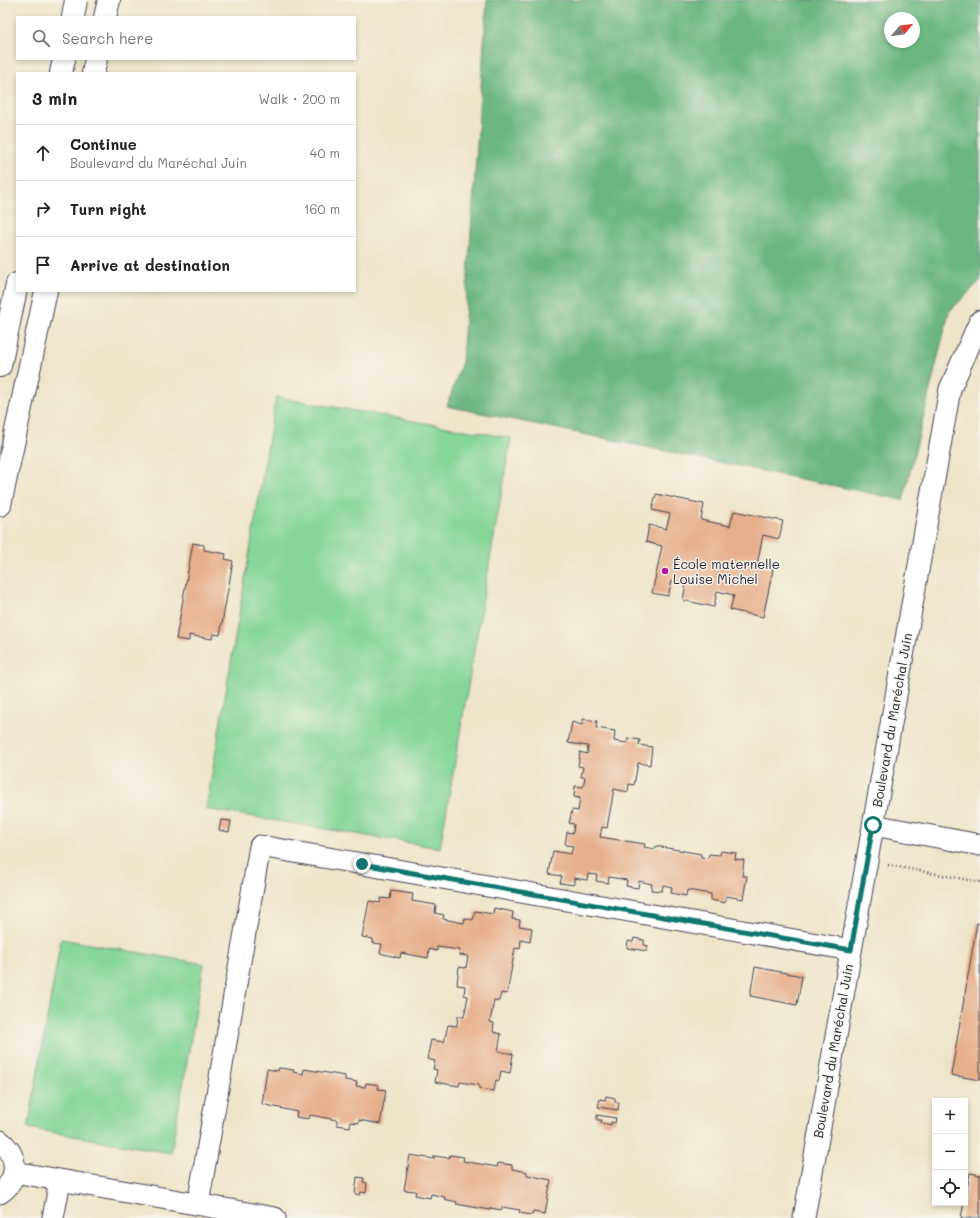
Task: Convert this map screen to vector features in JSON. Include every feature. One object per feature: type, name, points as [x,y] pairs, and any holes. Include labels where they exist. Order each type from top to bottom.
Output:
[{"type":"highway","points":[[73,16],[76,0]]},
{"type":"highway","points":[[105,16],[109,0]]},
{"type":"highway","points":[[61,72],[64,60]]},
{"type":"highway","points":[[93,72],[96,60]]},
{"type":"highway","points":[[0,366],[16,289]]},
{"type":"highway","points":[[0,505],[46,292]]},
{"type":"street","name":"Boulevard du Maréchal Juin","points":[[804,1218],[950,389],[980,321]]},
{"type":"street","points":[[873,825],[980,845]]},
{"type":"street","points":[[198,1204],[260,846],[851,950]]},
{"type":"street","points":[[0,1141],[7,1146],[12,1154],[14,1172],[11,1182],[0,1193]]},
{"type":"street","points":[[14,1172],[275,1218]]},
{"type":"street","points":[[53,1218],[60,1181]]},
{"type":"path","points":[[867,861],[980,882]]},
{"type":"green space","points":[[487,0],[980,0],[980,281],[949,312],[903,500],[447,406],[462,362]]},
{"type":"green space","points":[[276,397],[511,438],[440,848],[206,809]]},
{"type":"green space","points":[[61,939],[204,964],[171,1153],[28,1128]]},
{"type":"building","points":[[656,494],[704,504],[701,520],[730,526],[734,511],[783,521],[779,539],[763,535],[757,565],[773,569],[763,617],[730,610],[734,595],[717,591],[714,607],[683,600],[686,584],[672,581],[668,596],[652,593],[662,546],[646,542],[649,525],[666,529],[670,514],[652,510]]},
{"type":"building","points":[[193,543],[204,545],[204,550],[226,554],[225,559],[233,561],[220,635],[213,634],[212,639],[189,635],[189,641],[176,639]]},
{"type":"building","points":[[583,719],[597,721],[596,728],[615,731],[614,741],[627,743],[628,738],[640,740],[639,745],[652,747],[650,765],[638,763],[634,785],[629,784],[628,792],[614,789],[607,828],[602,827],[600,837],[645,844],[644,847],[655,849],[656,846],[701,854],[701,857],[708,858],[709,854],[720,855],[721,851],[736,853],[735,859],[744,860],[742,876],[747,876],[743,899],[726,896],[725,903],[711,900],[711,894],[687,890],[686,896],[671,893],[672,887],[663,885],[662,891],[651,890],[652,884],[639,881],[638,888],[626,886],[627,880],[609,877],[608,883],[596,881],[597,875],[588,874],[587,880],[574,878],[574,885],[560,883],[562,876],[549,874],[553,851],[571,854],[573,846],[565,845],[567,832],[573,833],[574,824],[569,823],[572,810],[578,811],[580,798],[574,797],[575,786],[583,787],[585,777],[581,777],[583,767],[578,766],[580,752],[587,754],[588,746],[568,743],[572,722],[582,725]]},
{"type":"building","points":[[221,820],[231,821],[229,832],[219,830]]},
{"type":"building","points":[[391,891],[413,894],[412,901],[436,905],[435,913],[444,915],[443,919],[464,923],[465,918],[473,920],[475,911],[493,914],[494,908],[513,912],[512,919],[520,920],[519,926],[532,928],[530,942],[521,940],[520,949],[515,948],[507,994],[501,993],[499,1001],[494,1000],[490,1022],[494,1023],[493,1032],[501,1034],[498,1051],[513,1054],[510,1073],[501,1071],[499,1081],[496,1080],[494,1091],[479,1089],[479,1085],[460,1082],[459,1086],[435,1082],[437,1070],[433,1069],[435,1061],[427,1059],[431,1040],[444,1042],[448,1025],[457,1026],[458,1016],[464,1017],[468,996],[464,995],[465,986],[457,985],[459,967],[466,968],[468,956],[459,955],[460,950],[437,947],[437,951],[429,949],[428,958],[401,953],[400,958],[380,953],[382,944],[372,943],[373,939],[362,937],[369,901],[380,903],[381,898],[390,899]]},
{"type":"building","points":[[977,923],[980,924],[980,1080],[951,1075]]},
{"type":"building","points":[[634,938],[644,940],[644,945],[648,946],[647,951],[627,948],[628,941],[633,942]]},
{"type":"building","points":[[755,967],[802,976],[797,1005],[750,996]]},
{"type":"building","points":[[279,1068],[294,1070],[293,1072],[303,1074],[304,1069],[345,1076],[345,1080],[357,1082],[356,1086],[365,1087],[366,1083],[379,1085],[378,1089],[386,1090],[380,1124],[359,1120],[359,1123],[351,1122],[350,1127],[337,1125],[337,1120],[310,1115],[309,1119],[296,1117],[297,1112],[262,1104],[267,1069],[278,1071]]},
{"type":"building","points":[[606,1096],[615,1098],[615,1102],[619,1102],[618,1110],[598,1107],[600,1099],[605,1100]]},
{"type":"building","points":[[597,1115],[616,1118],[615,1123],[611,1122],[611,1125],[601,1123],[602,1120],[597,1120]]},
{"type":"building","points":[[410,1155],[434,1159],[434,1156],[449,1158],[450,1155],[464,1157],[463,1161],[497,1167],[498,1163],[512,1165],[512,1169],[527,1172],[527,1175],[551,1180],[545,1214],[533,1212],[532,1215],[519,1213],[520,1210],[502,1207],[502,1210],[490,1208],[490,1210],[456,1204],[457,1202],[444,1199],[445,1197],[431,1194],[430,1198],[415,1195],[416,1191],[404,1190]]},
{"type":"building","points":[[970,1173],[980,1175],[980,1218],[961,1218],[963,1206],[968,1206],[968,1183]]},
{"type":"building","points":[[357,1177],[364,1178],[363,1182],[367,1183],[366,1193],[361,1192],[360,1195],[355,1194]]},
{"type":"place","name":"École maternelle Louise Michel","points":[[665,571]]},
{"type":"route","points":[[362,864],[851,950],[873,825]]}]
